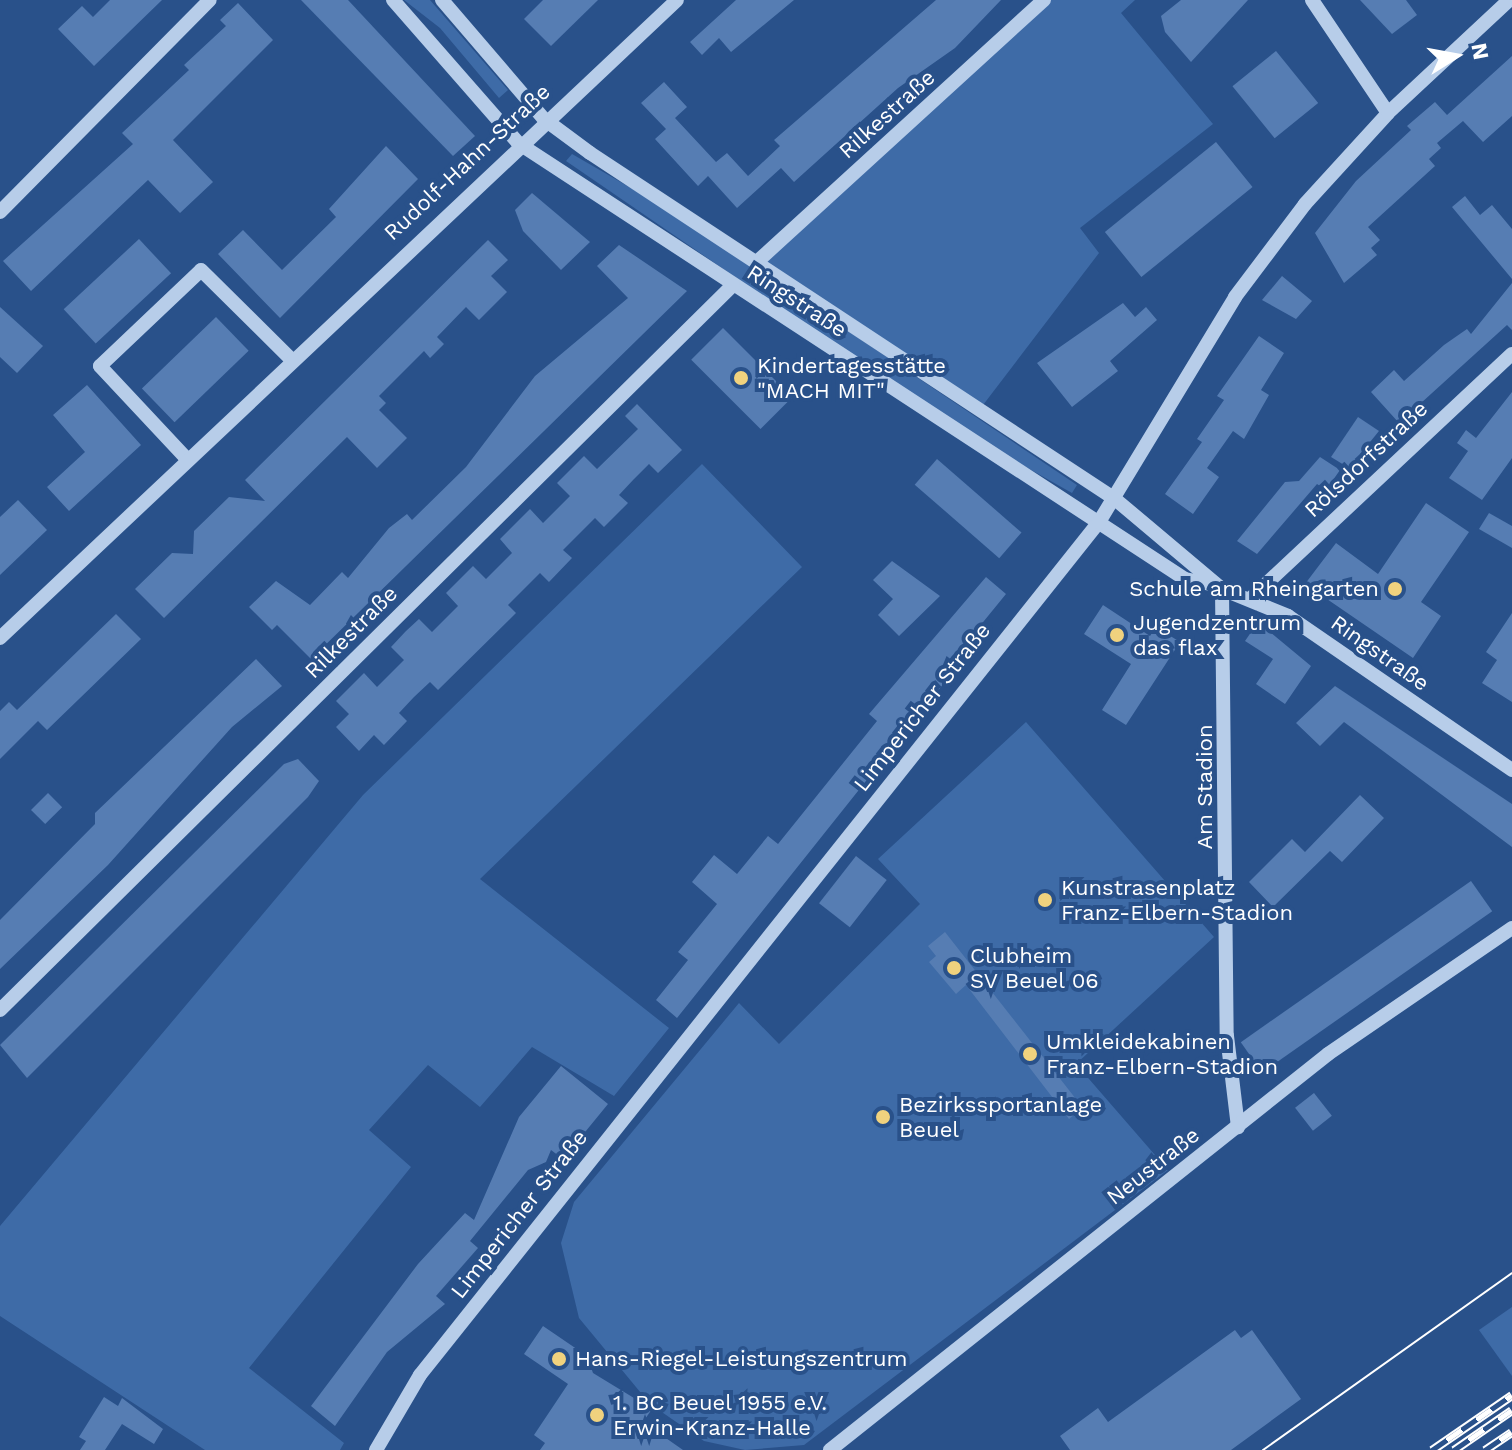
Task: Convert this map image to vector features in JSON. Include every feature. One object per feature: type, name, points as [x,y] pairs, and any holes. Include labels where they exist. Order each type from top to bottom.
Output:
[{"type":"street","points":[[0,212],[210,0]]},
{"type":"street","name":"Ringstraße","points":[[393,0],[518,143],[1185,579],[1251,598],[1512,770]]},
{"type":"street","name":"Ringstraße","points":[[442,0],[544,119],[1115,499],[1219,587]]},
{"type":"street","name":"Rudolf-Hahn-Straße","points":[[0,638],[518,143],[677,0]]},
{"type":"street","name":"Rilkestraße","points":[[759,260],[1044,0]]},
{"type":"street","points":[[1312,0],[1388,113]]},
{"type":"street","name":"Limpericher Straße","points":[[376,1450],[420,1375],[1099,522],[1235,297],[1305,204],[1388,113],[1509,0]]},
{"type":"street","points":[[186,458],[100,366],[201,270],[290,358]]},
{"type":"street","name":"Rilkestraße","points":[[0,1010],[733,285]]},
{"type":"street","name":"Rölsdorfstraße","points":[[1251,598],[1512,354]]},
{"type":"street","name":"Am Stadion","points":[[1219,587],[1227,1036],[1238,1127]]},
{"type":"street","name":"Neustraße","points":[[830,1450],[1328,1054],[1512,928]]},
{"type":"shaded area","points":[[404,0],[430,0],[508,90],[499,98],[440,28]]},
{"type":"shaded area","points":[[1044,0],[1135,0],[1121,13],[1213,124],[1080,228],[1099,253],[980,409],[759,260]]},
{"type":"shaded area","points":[[572,154],[664,207],[1077,485],[1072,493],[971,436],[754,290],[566,161]]},
{"type":"shaded area","points":[[702,464],[802,567],[480,879],[669,1028],[614,1096],[532,1047],[480,1107],[428,1065],[369,1130],[411,1167],[249,1368],[344,1443],[340,1450],[205,1450],[0,1316],[0,1226],[363,795]]},
{"type":"shaded area","name":"Bezirkssportanlage Beuel","points":[[1026,722],[1214,937],[1076,1064],[1168,1170],[804,1445],[745,1450],[704,1441],[650,1404],[579,1318],[561,1243],[574,1202],[739,1003],[779,1044],[920,904],[878,859]]},
{"type":"shaded area","points":[[1512,1307],[1512,1376],[1479,1330]]},
{"type":"building","points":[[110,0],[162,0],[94,66],[58,29],[82,6],[93,17]]},
{"type":"building","points":[[301,0],[348,0],[475,136],[453,156]]},
{"type":"building","points":[[543,0],[598,0],[551,46],[524,19]]},
{"type":"building","points":[[736,0],[794,0],[731,52],[719,38],[702,55],[690,42]]},
{"type":"building","points":[[936,0],[1001,0],[955,48],[898,88],[794,182],[781,168],[737,208],[708,176],[698,186],[655,139],[666,129],[641,103],[664,82],[687,107],[675,118],[716,162],[727,153],[748,176],[780,146],[774,140]]},
{"type":"building","points":[[1181,0],[1248,0],[1191,62],[1165,32],[1161,16]]},
{"type":"building","points":[[1360,0],[1406,0],[1417,15],[1392,34]]},
{"type":"building","points":[[238,3],[273,40],[173,140],[213,182],[180,213],[148,180],[31,291],[3,261],[133,144],[122,133],[189,70],[184,65],[226,26],[220,20]]},
{"type":"building","points":[[1276,51],[1318,103],[1275,138],[1232,86]]},
{"type":"building","points":[[1512,56],[1512,116],[1483,142],[1463,121],[1437,143],[1441,148],[1429,159],[1435,166],[1368,227],[1380,240],[1371,248],[1377,255],[1344,283],[1315,233],[1356,181],[1411,130],[1407,126],[1435,102],[1447,115]]},
{"type":"building","points":[[1216,142],[1253,187],[1141,277],[1105,232]]},
{"type":"building","points":[[386,146],[418,179],[280,318],[218,254],[243,230],[282,270],[336,217],[329,209]]},
{"type":"building","points":[[532,193],[590,242],[561,270],[523,231],[515,210]]},
{"type":"building","points":[[1465,196],[1480,215],[1492,205],[1512,229],[1512,279],[1452,207]]},
{"type":"building","points":[[139,239],[171,273],[96,344],[64,309]]},
{"type":"building","points":[[488,240],[508,260],[491,276],[507,292],[479,320],[466,307],[437,337],[444,344],[430,358],[424,351],[379,396],[386,403],[379,410],[407,438],[377,468],[347,437],[164,618],[135,589],[172,553],[193,554],[194,531],[229,497],[265,501],[245,480]]},
{"type":"building","points":[[619,245],[687,291],[311,659],[277,625],[272,630],[249,607],[276,581],[310,605],[342,572],[348,578],[389,528],[407,514],[412,520],[466,467],[535,376],[628,298],[597,266]]},
{"type":"building","points":[[1282,276],[1312,301],[1296,319],[1262,300]]},
{"type":"building","points":[[1512,283],[1512,330],[1507,325],[1399,423],[1371,392],[1394,370],[1404,381],[1444,345],[1467,329],[1471,334]]},
{"type":"building","points":[[1123,303],[1135,317],[1146,307],[1157,320],[1110,361],[1118,371],[1072,407],[1037,363]]},
{"type":"building","points":[[0,307],[43,346],[17,373],[0,357]]},
{"type":"building","points":[[216,317],[249,351],[175,422],[142,389]]},
{"type":"building","name":"Kindertagesstätte \"MACH MIT\"","points":[[723,328],[792,397],[760,429],[691,360]]},
{"type":"building","points":[[1259,336],[1284,353],[1261,390],[1269,395],[1244,439],[1233,431],[1207,468],[1219,477],[1193,514],[1165,494],[1202,442],[1197,439],[1224,400],[1217,396]]},
{"type":"building","points":[[87,385],[141,445],[69,511],[47,487],[85,452],[53,415]]},
{"type":"building","points":[[1512,392],[1512,458],[1482,500],[1449,478],[1468,451],[1457,443],[1466,430],[1476,438]]},
{"type":"building","points":[[637,404],[682,450],[658,473],[649,464],[619,495],[628,503],[604,527],[595,518],[563,550],[572,558],[549,582],[540,573],[508,605],[516,613],[438,690],[430,682],[414,697],[399,713],[407,721],[384,745],[374,735],[359,751],[336,727],[349,714],[336,701],[364,673],[377,687],[404,660],[391,647],[406,631],[419,619],[432,632],[458,606],[446,593],[473,566],[486,579],[512,553],[500,539],[530,509],[543,523],[570,496],[557,483],[584,456],[597,469],[638,429],[625,416]]},
{"type":"building","points":[[1358,417],[1379,431],[1349,468],[1331,457]]},
{"type":"building","points":[[1320,457],[1340,470],[1326,490],[1317,484],[1257,554],[1237,541],[1285,482],[1299,481]]},
{"type":"building","points":[[937,459],[1022,532],[999,558],[915,485]]},
{"type":"building","points":[[18,500],[47,530],[0,575],[0,517]]},
{"type":"building","points":[[1426,503],[1469,532],[1421,602],[1441,616],[1413,658],[1305,584],[1336,543],[1378,574]]},
{"type":"building","points":[[1489,513],[1512,526],[1512,548],[1479,529]]},
{"type":"building","points":[[892,561],[940,596],[899,636],[878,615],[893,599],[873,580]]},
{"type":"building","points":[[986,577],[1006,594],[966,643],[972,648],[677,1018],[656,1000],[688,960],[678,952],[717,904],[692,882],[714,855],[737,874],[768,836],[778,844],[877,721],[869,714]]},
{"type":"building","points":[[1103,605],[1150,636],[1156,627],[1180,642],[1126,725],[1102,710],[1131,664],[1084,634]]},
{"type":"building","points":[[1512,613],[1512,702],[1482,683],[1497,660],[1486,652]]},
{"type":"building","points":[[116,614],[141,639],[47,730],[38,721],[0,759],[0,711],[9,702],[17,710]]},
{"type":"building","points":[[1258,622],[1311,666],[1285,704],[1256,684],[1273,659],[1245,641]]},
{"type":"building","points":[[256,659],[282,686],[232,727],[108,865],[0,969],[0,920],[95,824],[95,813]]},
{"type":"building","points":[[1335,686],[1512,804],[1512,847],[1344,722],[1320,746],[1296,723]]},
{"type":"building","points":[[298,759],[319,781],[308,797],[27,1078],[0,1045],[284,764]]},
{"type":"building","points":[[48,793],[62,807],[45,824],[31,810]]},
{"type":"building","points":[[1360,795],[1384,818],[1342,862],[1330,851],[1273,907],[1249,882],[1292,839],[1305,852]]},
{"type":"building","points":[[856,856],[887,880],[850,927],[819,903]]},
{"type":"building","points":[[1471,881],[1492,911],[1262,1072],[1241,1042]]},
{"type":"building","points":[[945,932],[1083,1108],[1069,1119],[966,985],[956,994],[929,962],[936,956],[928,946]]},
{"type":"building","points":[[561,1066],[608,1104],[563,1159],[551,1150],[546,1162],[528,1170],[470,1241],[478,1248],[436,1296],[445,1304],[387,1352],[335,1426],[311,1406],[418,1264],[465,1213],[474,1220],[519,1117]]},
{"type":"building","points":[[1314,1093],[1332,1116],[1313,1131],[1295,1108]]},
{"type":"building","name":"1. BC Beuel 1955 e.V. Erwin-Kranz-Halle","points":[[543,1326],[587,1356],[593,1373],[652,1409],[643,1422],[683,1450],[540,1450],[545,1443],[534,1435],[568,1384],[524,1354]]},
{"type":"building","points":[[1235,1330],[1241,1338],[1252,1330],[1301,1399],[1231,1450],[1070,1450],[1060,1436],[1098,1408],[1108,1422]]},
{"type":"building","points":[[104,1397],[118,1406],[122,1398],[163,1429],[154,1444],[122,1424],[105,1450],[80,1450],[86,1441],[79,1437]]},
{"type":"tram line","points":[[1263,1450],[1512,1273]]},
{"type":"railway","points":[[1432,1450],[1512,1395]]},
{"type":"railway","points":[[1454,1450],[1512,1410]]},
{"type":"railway","points":[[1485,1450],[1512,1432]]},
{"type":"place","name":"Kindertagesstätte \"MACH MIT\"","points":[[741,378]]},
{"type":"place","name":"Schule am Rheingarten","points":[[1395,589]]},
{"type":"place","name":"Jugendzentrum das flax","points":[[1117,635]]},
{"type":"place","name":"Kunstrasenplatz Franz-Elbern-Stadion","points":[[1045,900]]},
{"type":"place","name":"Clubheim SV Beuel 06","points":[[954,968]]},
{"type":"place","name":"Umkleidekabinen Franz-Elbern-Stadion","points":[[1030,1054]]},
{"type":"place","name":"Bezirkssportanlage Beuel","points":[[883,1117]]},
{"type":"place","name":"Hans-Riegel-Leistungszentrum","points":[[559,1359]]},
{"type":"place","name":"1. BC Beuel 1955 e.V. Erwin-Kranz-Halle","points":[[597,1415]]}]
